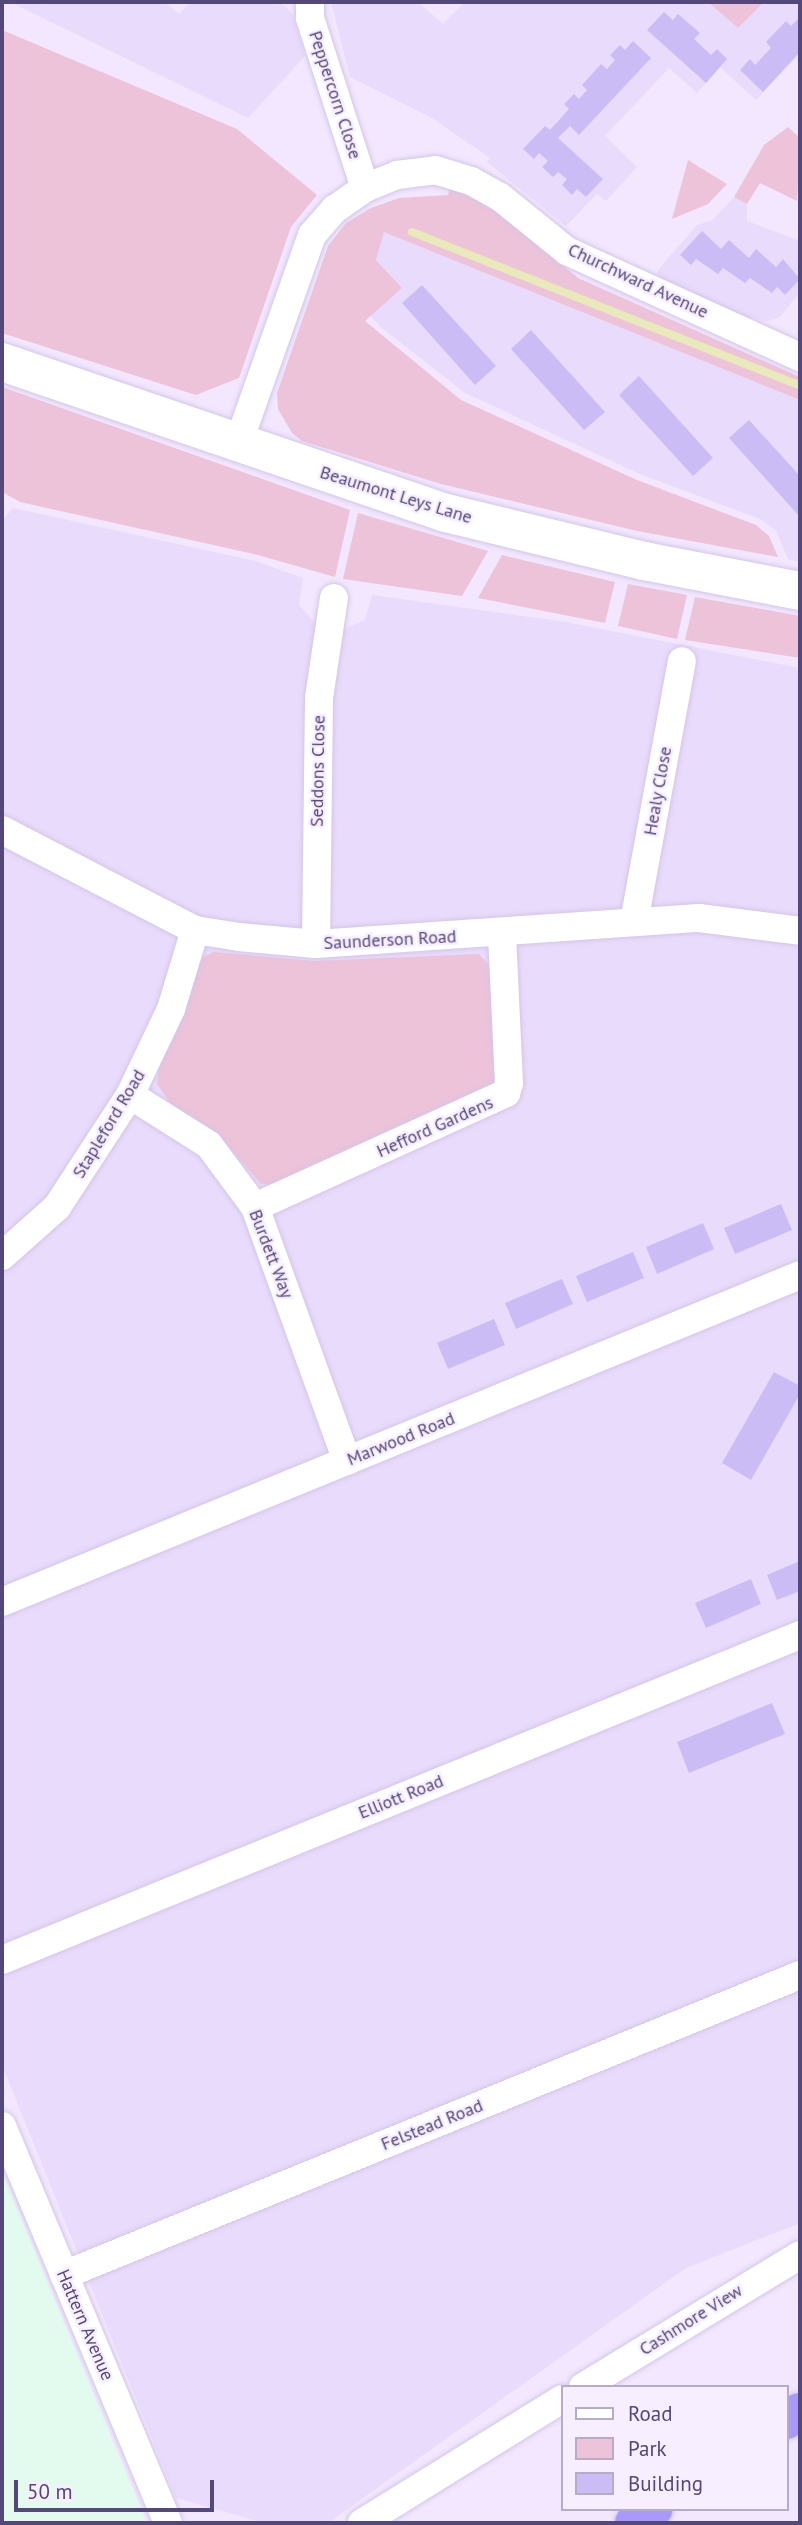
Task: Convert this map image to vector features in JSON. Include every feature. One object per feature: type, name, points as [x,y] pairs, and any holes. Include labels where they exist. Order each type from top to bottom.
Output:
[{"type":"highway","points":[[634,2523],[650,2511]]},
{"type":"street","name":"Peppercorn Close","points":[[310,2],[310,18],[365,188]]},
{"type":"street","name":"Churchward Avenue","points":[[237,444],[312,236],[335,209],[365,188],[397,175],[435,170],[471,181],[499,197],[567,251],[799,352]]},
{"type":"street","name":"Beaumont Leys Lane","points":[[2,362],[446,513],[645,561],[800,591]]},
{"type":"street","name":"Seddons Close","points":[[316,944],[319,698],[334,598]]},
{"type":"street","name":"Healy Close","points":[[634,922],[682,661]]},
{"type":"street","name":"Saunderson Road","points":[[2,830],[195,930],[316,944],[699,918],[800,932]]},
{"type":"street","name":"Stapleford Road","points":[[6,1247],[57,1207],[130,1095],[171,1009],[195,930]]},
{"type":"street","name":"Hefford Gardens","points":[[255,1207],[506,1093],[509,1083],[502,933]]},
{"type":"street","name":"Burdett Way","points":[[130,1095],[209,1145],[255,1207],[347,1461]]},
{"type":"street","name":"Marwood Road","points":[[2,1602],[800,1275]]},
{"type":"street","name":"Elliott Road","points":[[2,1960],[800,1635]]},
{"type":"street","name":"Felstead Road","points":[[64,2275],[800,1975]]},
{"type":"street","name":"Hattern Avenue","points":[[2,2126],[168,2523]]},
{"type":"street","name":"Cashmore View","points":[[586,2385],[800,2255]]},
{"type":"street","points":[[362,2523],[560,2400]]},
{"type":"shaded area","points":[[10,2],[165,2],[179,14],[190,2],[280,2],[292,13],[305,56],[248,118]]},
{"type":"shaded area","points":[[331,2],[418,2],[443,24],[465,2],[708,2],[738,28],[764,2],[800,2],[800,53],[756,100],[720,67],[697,93],[669,68],[605,136],[637,167],[606,201],[597,194],[566,226],[487,162],[490,158],[432,118],[350,77]]},
{"type":"shaded area","points":[[734,197],[747,204],[747,221],[800,241],[800,292],[780,317],[767,321],[748,317],[655,280],[658,270],[697,225],[713,220]]},
{"type":"shaded area","points":[[384,231],[800,400],[800,562],[788,559],[776,530],[760,519],[640,474],[465,393],[382,328],[370,316],[401,288],[376,260]]},
{"type":"shaded area","points":[[13,508],[255,561],[303,578],[299,605],[317,625],[345,629],[365,620],[372,595],[566,622],[800,668],[800,2223],[686,2268],[328,2523],[265,2523],[176,2498],[2,2065],[2,521]]},
{"type":"shaded area","points":[[2,2171],[147,2523],[2,2523]]},
{"type":"green space","points":[[708,2],[764,2],[738,28]]},
{"type":"green space","points":[[2,30],[237,129],[317,195],[291,227],[239,378],[196,395],[2,333]]},
{"type":"green space","points":[[788,127],[800,138],[797,201],[760,183],[747,204],[734,197],[764,145]]},
{"type":"green space","points":[[688,160],[727,184],[708,204],[672,219]]},
{"type":"green space","points":[[450,186],[494,208],[578,278],[800,377],[800,400],[384,232],[376,260],[402,288],[365,321],[461,400],[637,480],[756,525],[769,536],[778,557],[637,531],[441,484],[302,441],[292,433],[278,409],[277,393],[328,246],[346,223],[371,208],[399,198],[448,195]]},
{"type":"green space","points":[[2,387],[350,510],[335,577],[258,555],[20,502],[2,492]]},
{"type":"green space","points":[[358,513],[488,551],[462,596],[343,579]]},
{"type":"green space","points":[[502,555],[615,582],[605,623],[478,598]]},
{"type":"green space","points":[[628,584],[687,595],[677,639],[618,626]]},
{"type":"green space","points":[[695,597],[800,616],[800,658],[685,640]]},
{"type":"green space","points":[[213,952],[314,961],[479,954],[490,967],[498,1094],[281,1185],[261,1184],[223,1141],[171,1104],[157,1084],[159,1067],[200,959]]},
{"type":"building","points":[[664,12],[673,20],[678,14],[700,33],[694,39],[711,55],[717,49],[727,59],[706,83],[647,30]]},
{"type":"building","points":[[800,17],[800,52],[763,92],[740,70],[750,59],[755,65],[771,48],[766,42],[786,21],[791,26]]},
{"type":"building","points":[[633,41],[651,58],[579,135],[570,126],[558,138],[603,179],[586,197],[577,189],[572,195],[562,185],[567,179],[558,172],[553,177],[542,167],[548,161],[539,153],[534,159],[523,149],[545,126],[550,130],[569,109],[564,104],[574,94],[579,99],[587,90],[582,85],[601,64],[607,69],[615,60],[610,55],[620,45],[625,50]]},
{"type":"building","points":[[702,231],[721,249],[729,240],[749,258],[756,249],[776,267],[783,259],[800,279],[785,295],[777,287],[772,293],[750,278],[745,283],[723,268],[718,274],[696,259],[691,265],[680,255]]},
{"type":"building","points":[[422,285],[496,366],[475,385],[402,303]]},
{"type":"building","points":[[531,330],[605,412],[584,430],[511,349]]},
{"type":"building","points":[[639,376],[713,458],[693,476],[619,395]]},
{"type":"building","points":[[749,420],[800,476],[800,517],[729,438]]},
{"type":"building","points":[[781,1204],[792,1230],[735,1254],[724,1228]]},
{"type":"building","points":[[703,1223],[714,1249],[657,1274],[646,1247]]},
{"type":"building","points":[[633,1252],[644,1278],[587,1302],[576,1276]]},
{"type":"building","points":[[562,1279],[573,1304],[516,1329],[505,1303]]},
{"type":"building","points":[[494,1319],[505,1345],[448,1369],[437,1343]]},
{"type":"building","points":[[774,1372],[800,1386],[800,1394],[751,1480],[722,1463]]},
{"type":"building","points":[[800,1561],[800,1591],[777,1600],[767,1575]]},
{"type":"building","points":[[751,1579],[761,1604],[706,1628],[695,1603]]},
{"type":"building","points":[[772,1703],[785,1734],[689,1773],[677,1742]]},
{"type":"waterway","points":[[412,232],[800,386]]}]
